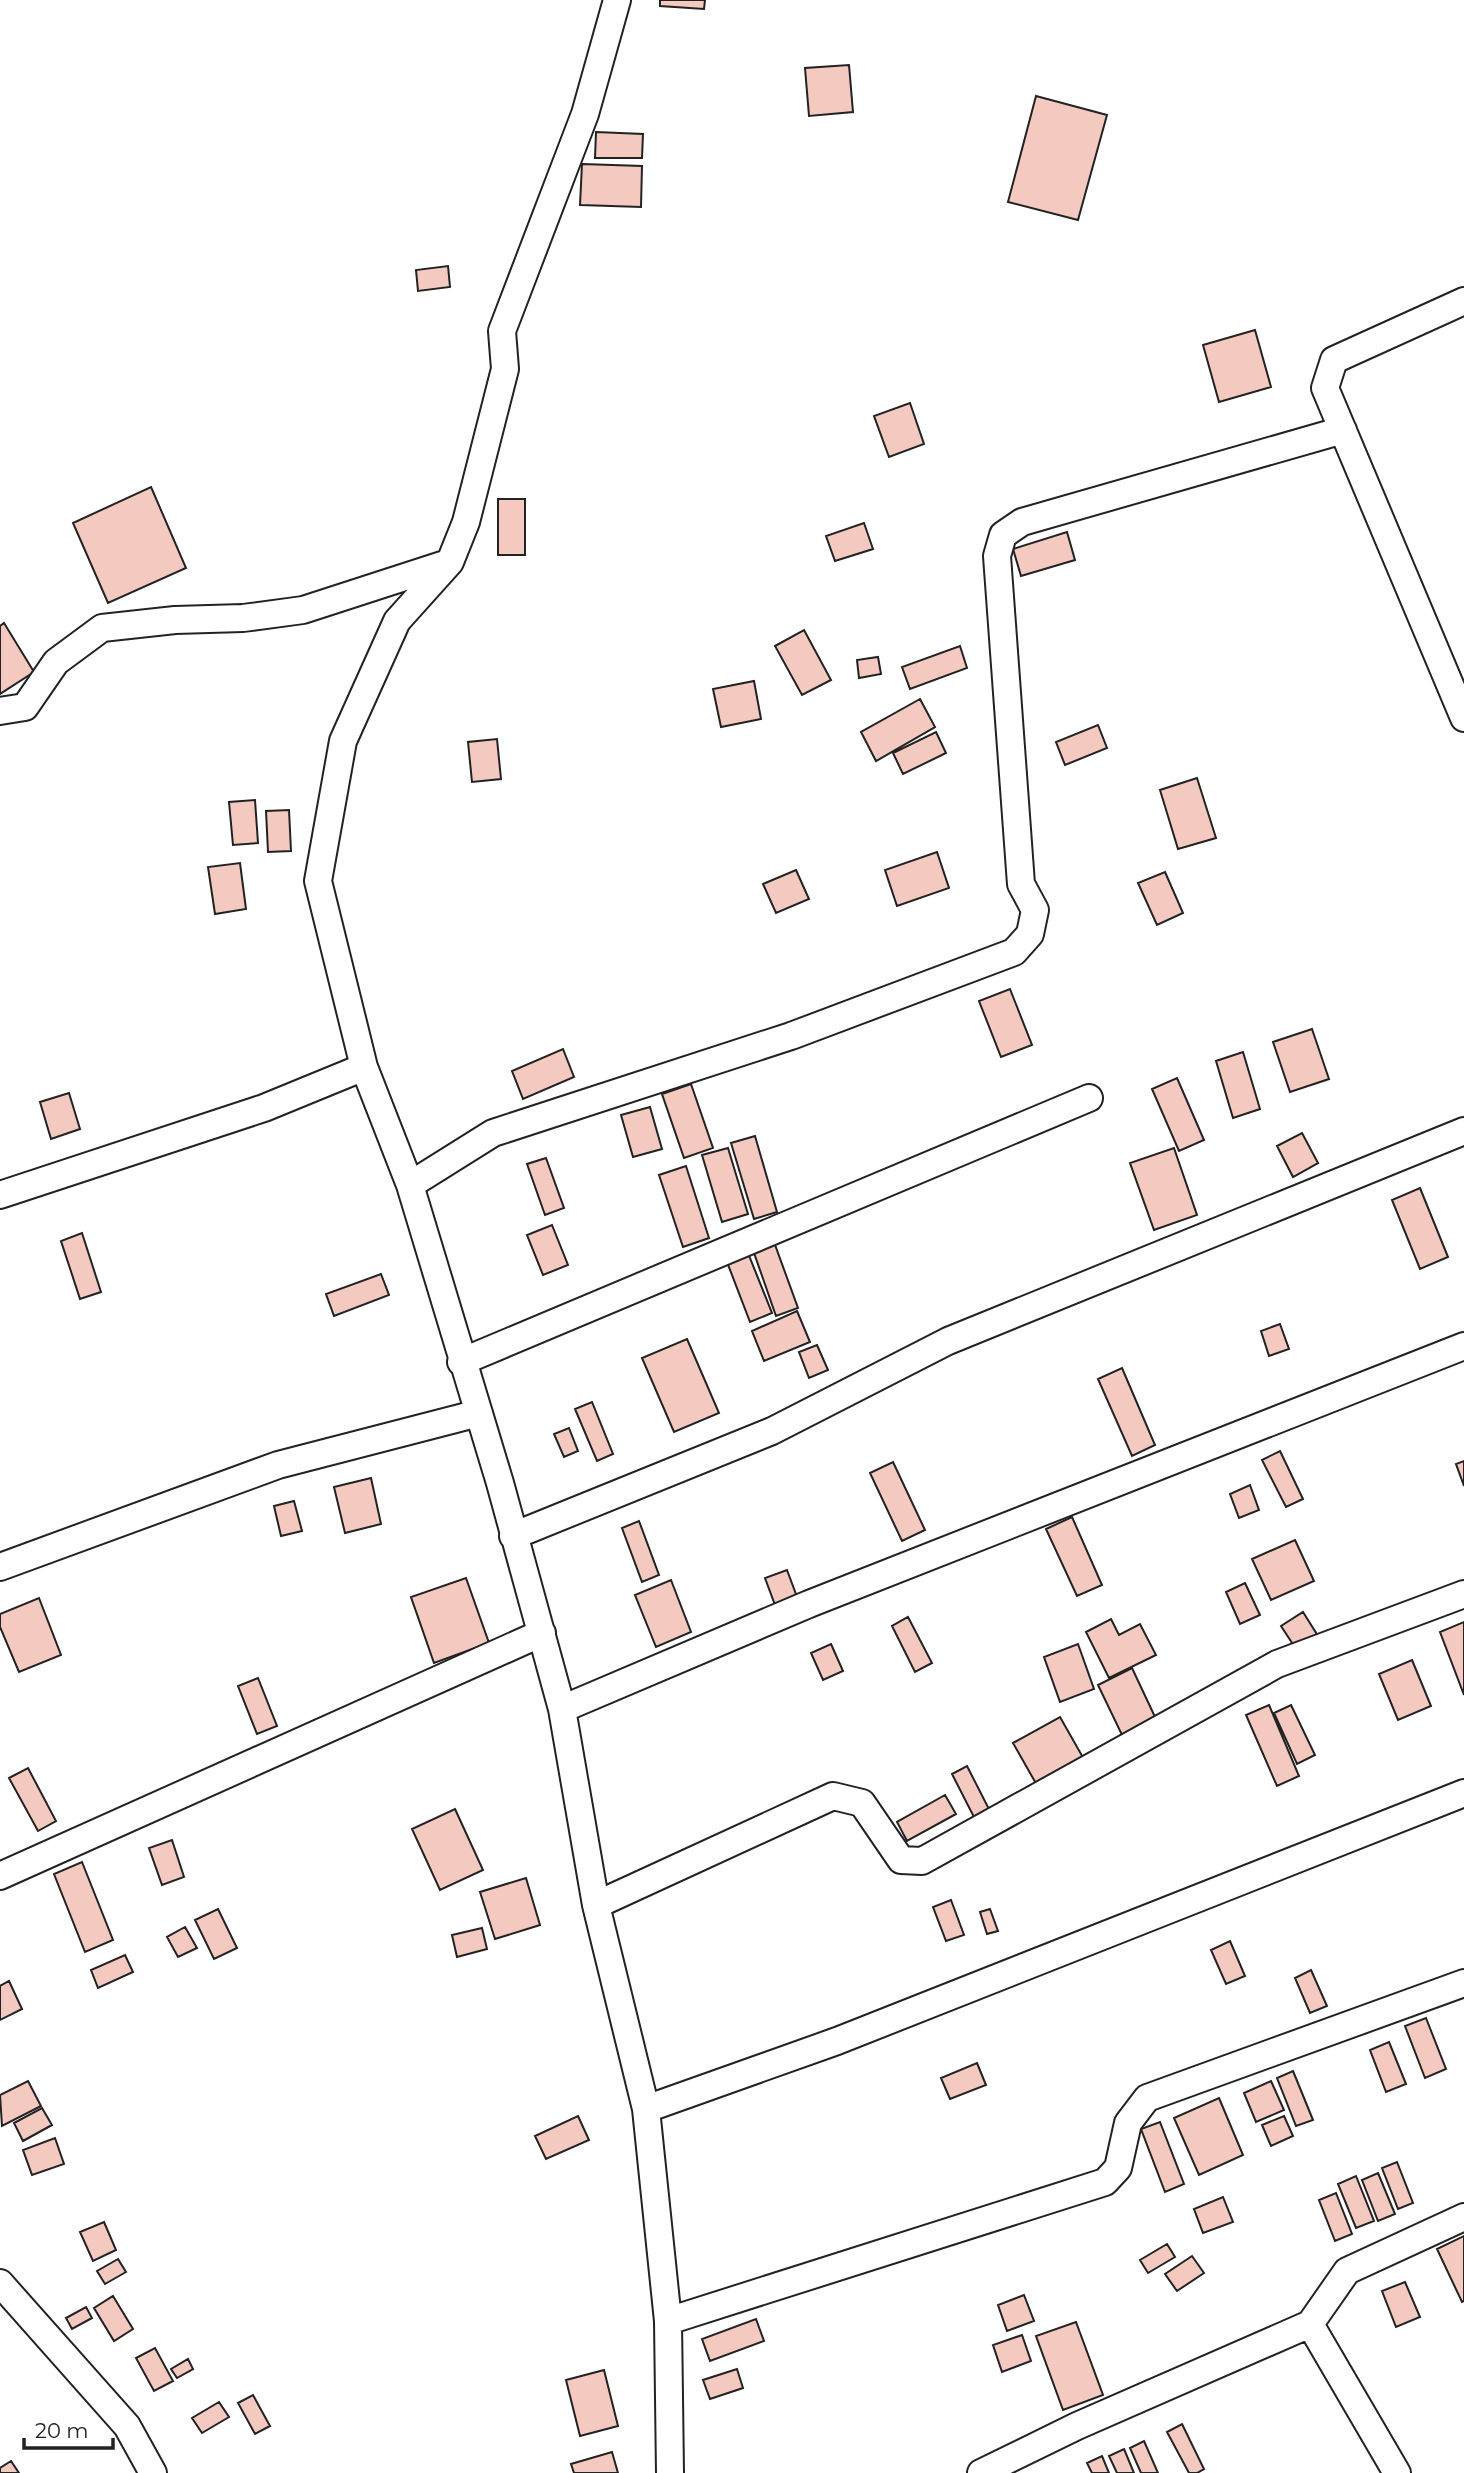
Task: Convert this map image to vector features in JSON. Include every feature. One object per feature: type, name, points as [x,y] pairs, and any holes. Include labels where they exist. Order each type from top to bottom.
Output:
[{"type":"street","points":[[617,0],[585,114],[502,331],[505,369],[487,450],[466,522],[450,562],[397,621],[344,741],[318,881],[364,1067],[410,1185],[461,1362],[479,1413],[562,1709],[596,1905],[646,2109],[668,2321],[670,2473]]},
{"type":"street","points":[[1464,301],[1334,360],[1325,388],[1464,718]]},
{"type":"street","points":[[410,1185],[494,1133],[791,1036],[1014,952],[1030,934],[1035,910],[1021,884],[997,556],[1003,535],[1022,522],[1343,430]]},
{"type":"street","points":[[0,711],[25,707],[56,662],[102,628],[176,620],[243,618],[303,610],[450,562]]},
{"type":"street","points":[[0,1195],[264,1108],[364,1067]]},
{"type":"street","points":[[461,1362],[1089,1098]]},
{"type":"street","points":[[513,1536],[772,1431],[948,1341],[1464,1131]]},
{"type":"street","points":[[562,1709],[808,1604],[1464,1346]]},
{"type":"street","points":[[0,1567],[278,1465],[479,1413]]},
{"type":"street","points":[[596,1905],[833,1796],[862,1803],[901,1860],[922,1861],[1277,1664],[1464,1594]]},
{"type":"street","points":[[0,1876],[542,1633]]},
{"type":"street","points":[[646,2109],[836,2041],[1464,1793]]},
{"type":"street","points":[[668,2321],[1105,2182],[1118,2168],[1128,2123],[1147,2098],[1464,1983]]},
{"type":"street","points":[[981,2473],[1077,2426],[1310,2324],[1347,2271],[1464,2217]]},
{"type":"street","points":[[0,2283],[127,2426],[153,2473]]},
{"type":"street","points":[[1310,2324],[1397,2473]]},
{"type":"building","points":[[660,0],[705,0],[704,9],[660,6]]},
{"type":"building","points":[[849,65],[853,112],[809,116],[805,68]]},
{"type":"building","points":[[1036,96],[1107,115],[1078,220],[1008,202]]},
{"type":"building","points":[[596,132],[643,134],[642,158],[595,158]]},
{"type":"building","points":[[582,164],[642,166],[641,207],[580,205]]},
{"type":"building","points":[[448,266],[450,287],[418,291],[416,270]]},
{"type":"building","points":[[1255,330],[1271,387],[1219,402],[1203,345]]},
{"type":"building","points":[[910,403],[924,444],[889,457],[874,416]]},
{"type":"building","points":[[151,487],[186,568],[108,603],[73,523]]},
{"type":"building","points":[[498,499],[525,499],[525,555],[498,555]]},
{"type":"building","points":[[864,523],[873,549],[835,561],[826,536]]},
{"type":"building","points":[[1067,532],[1075,560],[1021,576],[1013,549]]},
{"type":"building","points":[[4,623],[34,672],[0,694],[0,626]]},
{"type":"building","points":[[804,630],[831,680],[802,695],[775,646]]},
{"type":"building","points":[[960,646],[967,668],[910,689],[902,667]]},
{"type":"building","points":[[878,657],[881,674],[859,678],[857,660]]},
{"type":"building","points":[[754,681],[761,719],[721,727],[713,689]]},
{"type":"building","points":[[920,699],[935,727],[876,761],[861,732]]},
{"type":"building","points":[[1098,725],[1107,748],[1065,765],[1056,742]]},
{"type":"building","points":[[936,732],[946,753],[903,774],[893,753]]},
{"type":"building","points":[[497,739],[501,779],[472,782],[468,742]]},
{"type":"building","points":[[1197,778],[1216,838],[1178,849],[1160,790]]},
{"type":"building","points":[[255,800],[258,843],[233,845],[229,802]]},
{"type":"building","points":[[289,810],[291,851],[268,852],[266,811]]},
{"type":"building","points":[[937,852],[949,888],[897,906],[885,870]]},
{"type":"building","points":[[240,863],[246,909],[215,914],[208,867]]},
{"type":"building","points":[[796,870],[809,899],[776,913],[763,884]]},
{"type":"building","points":[[1165,872],[1183,913],[1157,925],[1138,883]]},
{"type":"building","points":[[1010,989],[1032,1045],[1001,1057],[979,1001]]},
{"type":"building","points":[[1312,1029],[1329,1079],[1290,1092],[1273,1042]]},
{"type":"building","points":[[563,1049],[574,1077],[523,1099],[512,1071]]},
{"type":"building","points":[[1243,1052],[1260,1109],[1233,1118],[1216,1061]]},
{"type":"building","points":[[1177,1078],[1204,1140],[1179,1151],[1152,1089]]},
{"type":"building","points":[[691,1084],[713,1148],[684,1158],[662,1094]]},
{"type":"building","points":[[69,1093],[80,1129],[51,1139],[40,1102]]},
{"type":"building","points":[[650,1107],[662,1149],[633,1157],[621,1115]]},
{"type":"building","points":[[1302,1133],[1318,1163],[1293,1177],[1277,1146]]},
{"type":"building","points":[[755,1136],[777,1212],[754,1219],[731,1143]]},
{"type":"building","points":[[728,1148],[748,1214],[722,1222],[702,1155]]},
{"type":"building","points":[[1174,1148],[1197,1215],[1154,1230],[1130,1163]]},
{"type":"building","points":[[546,1158],[564,1208],[545,1215],[527,1164]]},
{"type":"building","points":[[686,1166],[709,1238],[683,1247],[659,1175]]},
{"type":"building","points":[[1420,1188],[1448,1257],[1420,1269],[1392,1200]]},
{"type":"building","points":[[552,1225],[568,1265],[543,1275],[527,1235]]},
{"type":"building","points":[[82,1233],[101,1292],[80,1299],[61,1241]]},
{"type":"building","points":[[774,1242],[798,1308],[776,1316],[753,1250]]},
{"type":"building","points":[[748,1253],[772,1313],[750,1322],[727,1262]]},
{"type":"building","points":[[381,1274],[389,1295],[334,1316],[326,1294]]},
{"type":"building","points":[[797,1311],[810,1342],[764,1361],[752,1331]]},
{"type":"building","points":[[1280,1324],[1289,1349],[1269,1356],[1261,1331]]},
{"type":"building","points":[[687,1339],[719,1413],[674,1432],[642,1358]]},
{"type":"building","points":[[817,1345],[828,1370],[809,1378],[799,1352]]},
{"type":"building","points":[[1122,1368],[1155,1445],[1132,1456],[1098,1379]]},
{"type":"building","points":[[592,1402],[613,1454],[597,1461],[575,1409]]},
{"type":"building","points":[[569,1428],[578,1451],[564,1457],[554,1434]]},
{"type":"building","points":[[1280,1451],[1303,1499],[1286,1507],[1262,1460]]},
{"type":"building","points":[[1464,1461],[1464,1486],[1456,1464]]},
{"type":"building","points":[[893,1462],[925,1530],[902,1541],[870,1473]]},
{"type":"building","points":[[371,1478],[381,1524],[345,1533],[334,1487]]},
{"type":"building","points":[[1250,1485],[1259,1510],[1239,1518],[1230,1494]]},
{"type":"building","points":[[294,1501],[302,1531],[281,1536],[274,1506]]},
{"type":"building","points":[[1072,1517],[1102,1585],[1077,1596],[1046,1529]]},
{"type":"building","points":[[639,1521],[659,1575],[642,1582],[622,1528]]},
{"type":"building","points":[[1295,1540],[1314,1581],[1271,1600],[1252,1559]]},
{"type":"building","points":[[787,1570],[800,1605],[778,1613],[765,1578]]},
{"type":"building","points":[[466,1578],[489,1643],[434,1663],[411,1597]]},
{"type":"building","points":[[671,1580],[691,1632],[656,1647],[635,1595]]},
{"type":"building","points":[[1245,1583],[1260,1615],[1240,1624],[1226,1592]]},
{"type":"building","points":[[39,1598],[61,1655],[19,1672],[0,1627],[0,1614]]},
{"type":"building","points":[[1303,1612],[1318,1636],[1296,1649],[1281,1626]]},
{"type":"building","points":[[908,1617],[932,1663],[915,1672],[892,1626]]},
{"type":"building","points":[[1111,1619],[1119,1635],[1140,1624],[1156,1655],[1109,1678],[1086,1632]]},
{"type":"building","points":[[1464,1622],[1464,1695],[1440,1632]]},
{"type":"building","points":[[831,1644],[843,1671],[823,1680],[811,1653]]},
{"type":"building","points":[[1078,1644],[1094,1689],[1060,1702],[1044,1657]]},
{"type":"building","points":[[1412,1660],[1431,1706],[1398,1720],[1379,1674]]},
{"type":"building","points":[[1132,1668],[1156,1719],[1122,1735],[1098,1685]]},
{"type":"building","points":[[258,1678],[277,1726],[257,1734],[238,1686]]},
{"type":"building","points":[[1269,1705],[1299,1776],[1277,1786],[1246,1715]]},
{"type":"building","points":[[1291,1705],[1315,1755],[1297,1764],[1274,1713]]},
{"type":"building","points":[[1060,1717],[1085,1761],[1038,1787],[1013,1743]]},
{"type":"building","points":[[967,1766],[992,1815],[977,1823],[952,1774]]},
{"type":"building","points":[[28,1768],[56,1821],[38,1831],[9,1778]]},
{"type":"building","points":[[945,1795],[956,1814],[907,1841],[897,1822]]},
{"type":"building","points":[[455,1809],[483,1870],[440,1890],[412,1829]]},
{"type":"building","points":[[172,1840],[184,1877],[162,1885],[149,1848]]},
{"type":"building","points":[[82,1862],[113,1940],[85,1952],[54,1874]]},
{"type":"building","points":[[526,1878],[540,1925],[495,1939],[480,1892]]},
{"type":"building","points":[[951,1900],[964,1935],[946,1941],[933,1907]]},
{"type":"building","points":[[218,1909],[237,1948],[214,1959],[195,1920]]},
{"type":"building","points":[[990,1909],[998,1931],[987,1934],[980,1912]]},
{"type":"building","points":[[185,1927],[197,1948],[178,1957],[167,1937]]},
{"type":"building","points":[[482,1928],[487,1949],[457,1957],[452,1935]]},
{"type":"building","points":[[1230,1941],[1245,1976],[1226,1984],[1211,1950]]},
{"type":"building","points":[[125,1955],[133,1972],[98,1988],[91,1970]]},
{"type":"building","points":[[1311,1970],[1327,2006],[1310,2013],[1295,1978]]},
{"type":"building","points":[[9,1981],[22,2009],[0,2020],[0,1986]]},
{"type":"building","points":[[1426,2018],[1446,2069],[1425,2078],[1405,2026]]},
{"type":"building","points":[[1389,2042],[1406,2084],[1386,2092],[1370,2050]]},
{"type":"building","points":[[977,2063],[986,2085],[950,2099],[941,2078]]},
{"type":"building","points":[[1293,2071],[1313,2120],[1296,2126],[1277,2078]]},
{"type":"building","points":[[28,2081],[41,2106],[2,2126],[0,2095]]},
{"type":"building","points":[[1271,2081],[1284,2110],[1256,2122],[1244,2093]]},
{"type":"building","points":[[1219,2098],[1243,2155],[1199,2175],[1174,2118]]},
{"type":"building","points":[[42,2108],[52,2125],[23,2141],[14,2123]]},
{"type":"building","points":[[578,2116],[589,2140],[546,2159],[535,2136]]},
{"type":"building","points":[[1284,2116],[1293,2136],[1271,2146],[1262,2125]]},
{"type":"building","points":[[1160,2122],[1184,2184],[1165,2192],[1141,2129]]},
{"type":"building","points":[[55,2138],[64,2164],[32,2175],[23,2150]]},
{"type":"building","points":[[1397,2162],[1413,2203],[1398,2209],[1382,2168]]},
{"type":"building","points":[[1378,2173],[1395,2214],[1378,2221],[1362,2180]]},
{"type":"building","points":[[1356,2176],[1374,2221],[1356,2228],[1338,2184]]},
{"type":"building","points":[[1336,2193],[1352,2234],[1335,2241],[1319,2200]]},
{"type":"building","points":[[1223,2197],[1233,2222],[1203,2233],[1194,2209]]},
{"type":"building","points":[[104,2222],[116,2250],[93,2261],[80,2232]]},
{"type":"building","points":[[1464,2236],[1464,2301],[1462,2302],[1437,2249]]},
{"type":"building","points":[[1167,2244],[1175,2257],[1148,2273],[1140,2260]]},
{"type":"building","points":[[1192,2256],[1204,2273],[1177,2291],[1165,2274]]},
{"type":"building","points":[[118,2259],[126,2272],[105,2284],[97,2271]]},
{"type":"building","points":[[1405,2282],[1420,2317],[1396,2327],[1382,2291]]},
{"type":"building","points":[[1024,2295],[1034,2321],[1007,2331],[998,2305]]},
{"type":"building","points":[[113,2296],[133,2329],[114,2341],[94,2308]]},
{"type":"building","points":[[86,2307],[92,2318],[72,2329],[66,2318]]},
{"type":"building","points":[[756,2319],[764,2341],[710,2361],[702,2339]]},
{"type":"building","points":[[1076,2322],[1103,2395],[1063,2410],[1036,2336]]},
{"type":"building","points":[[1022,2335],[1031,2361],[1002,2372],[993,2345]]},
{"type":"building","points":[[155,2348],[173,2381],[154,2391],[136,2358]]},
{"type":"building","points":[[188,2359],[193,2369],[177,2378],[171,2369]]},
{"type":"building","points":[[737,2369],[743,2388],[710,2399],[703,2380]]},
{"type":"building","points":[[604,2370],[618,2426],[580,2436],[566,2380]]},
{"type":"building","points":[[253,2395],[270,2426],[255,2434],[238,2403]]},
{"type":"building","points":[[219,2402],[229,2417],[202,2433],[192,2418]]},
{"type":"building","points":[[1182,2424],[1204,2469],[1197,2473],[1189,2473],[1167,2432]]},
{"type":"building","points":[[1144,2441],[1158,2473],[1141,2473],[1130,2448]]},
{"type":"building","points":[[1124,2449],[1134,2473],[1117,2473],[1109,2456]]},
{"type":"building","points":[[612,2452],[618,2473],[574,2473],[571,2464]]},
{"type":"building","points":[[1102,2456],[1109,2473],[1092,2473],[1087,2463]]},
{"type":"building","points":[[11,2461],[19,2473],[0,2473],[0,2468]]}]
